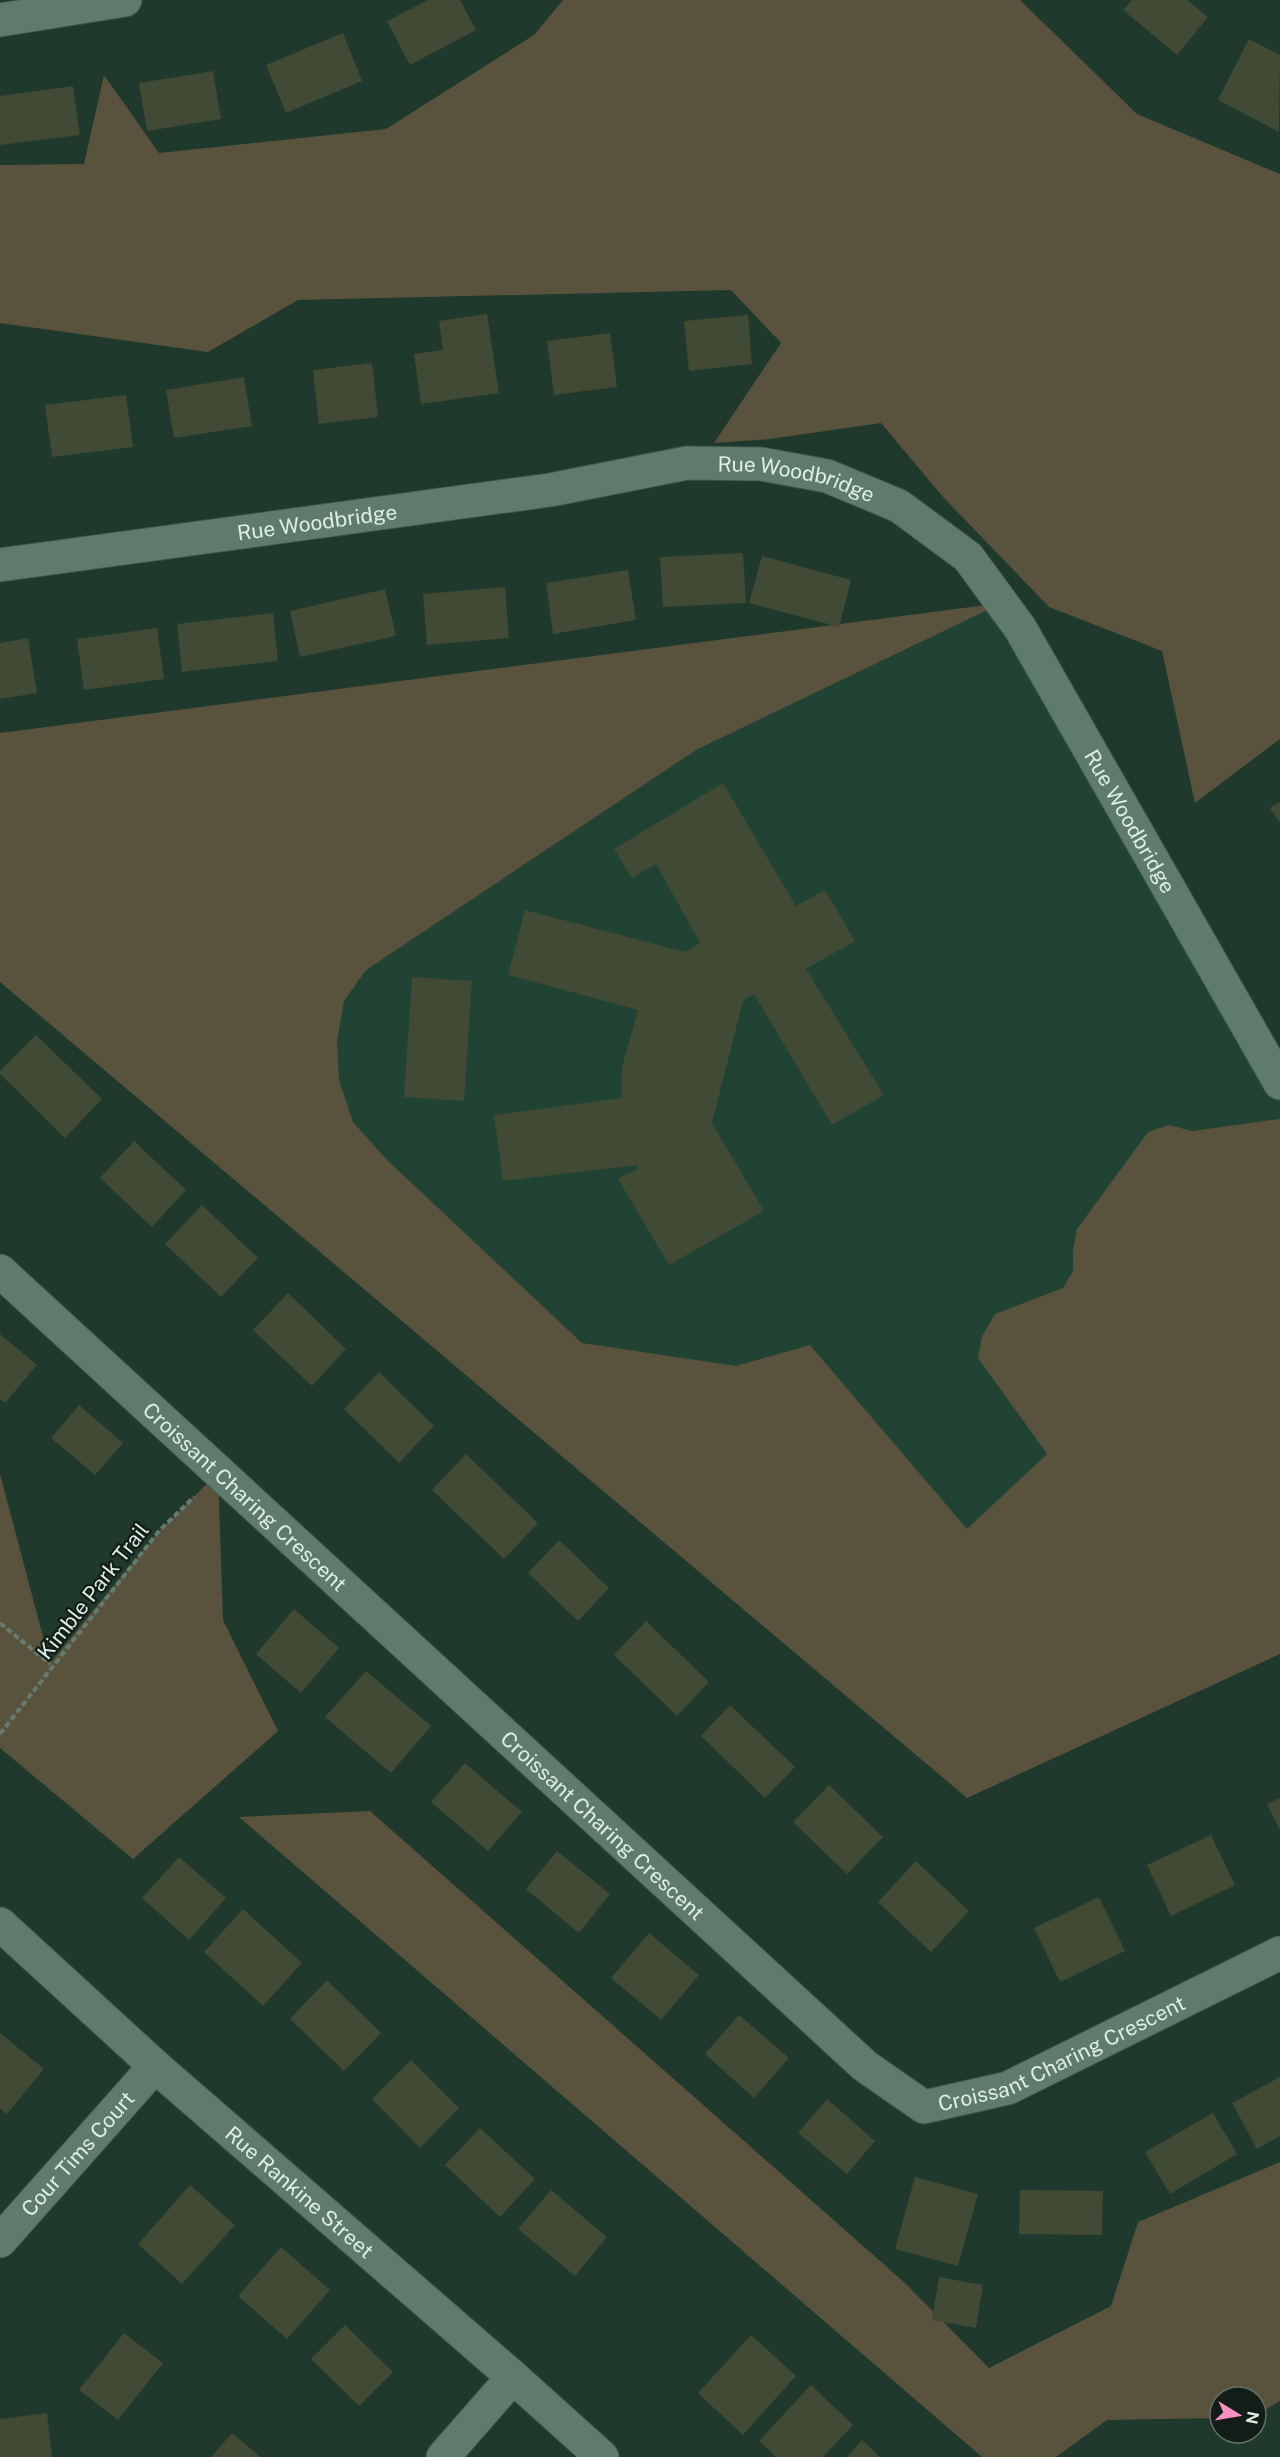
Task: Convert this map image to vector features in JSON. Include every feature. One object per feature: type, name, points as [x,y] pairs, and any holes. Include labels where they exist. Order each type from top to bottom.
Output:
[{"type":"street","points":[[0,20],[125,0]]},
{"type":"street","name":"Rue Woodbridge","points":[[0,565],[550,490],[687,463],[761,464],[827,476],[899,506],[968,557],[1020,628],[1280,1083]]},
{"type":"street","name":"Croissant Charing Crescent","points":[[0,1271],[865,2066],[924,2107],[1008,2088],[1280,1953]]},
{"type":"street","name":"Rue Rankine Street","points":[[0,1924],[155,2066],[602,2457]]},
{"type":"street","name":"Cour Tims Court","points":[[0,2241],[155,2066]]},
{"type":"street","points":[[443,2457],[513,2377]]},
{"type":"path","name":"Kimble Park Trail","points":[[0,1734],[159,1531],[219,1473]]},
{"type":"path","name":"Kimble Park Trail","points":[[0,1623],[50,1664]]},
{"type":"shaded area","points":[[563,0],[1020,0],[1137,114],[1280,174],[1280,739],[1195,803],[1162,651],[1049,607],[943,497],[881,423],[770,439],[714,443],[781,343],[731,290],[298,300],[208,352],[0,323],[0,165],[84,164],[104,75],[159,153],[386,129],[534,35]]},
{"type":"shaded area","points":[[1002,603],[1280,1083],[1280,1654],[967,1798],[0,852]]},
{"type":"shaded area","points":[[1002,603],[696,750],[366,970],[344,1001],[337,1040],[339,1080],[353,1122],[386,1159],[582,1343],[736,1366],[810,1345],[967,1529],[1047,1454],[978,1358],[982,1336],[995,1314],[1063,1288],[1073,1271],[1073,1251],[1077,1229],[1148,1132],[1169,1125],[1192,1131],[1280,1119],[1280,1654],[967,1798],[0,982],[0,733]]},
{"type":"shaded area","points":[[218,1473],[223,1620],[278,1731],[133,1859],[0,1748],[0,1474],[50,1663],[159,1531]]},
{"type":"shaded area","points":[[370,1811],[905,2283],[989,2368],[1111,2306],[1138,2222],[1280,2162],[1280,2401],[1268,2408],[1268,2385],[1208,2385],[1208,2418],[1107,2420],[1056,2457],[982,2457],[239,1817]]},
{"type":"building","points":[[428,0],[460,0],[476,30],[410,65],[387,21]]},
{"type":"building","points":[[1132,0],[1187,0],[1208,17],[1177,55],[1123,10]]},
{"type":"building","points":[[343,33],[362,81],[286,113],[266,65]]},
{"type":"building","points":[[1249,39],[1280,55],[1279,132],[1218,100]]},
{"type":"building","points":[[213,71],[221,119],[147,131],[139,83]]},
{"type":"building","points":[[73,86],[80,135],[0,145],[0,96]]},
{"type":"building","points":[[487,314],[499,393],[421,404],[414,354],[443,350],[439,321]]},
{"type":"building","points":[[748,315],[752,364],[689,371],[684,321]]},
{"type":"building","points":[[610,333],[617,387],[554,395],[547,341]]},
{"type":"building","points":[[372,363],[378,417],[319,424],[313,370]]},
{"type":"building","points":[[244,377],[252,426],[174,438],[166,390]]},
{"type":"building","points":[[126,395],[133,447],[52,457],[45,405]]},
{"type":"building","points":[[743,553],[746,603],[663,607],[660,557]]},
{"type":"building","points":[[762,556],[851,580],[839,627],[749,603]]},
{"type":"building","points":[[628,570],[636,620],[553,634],[546,583]]},
{"type":"building","points":[[505,587],[509,638],[427,645],[423,594]]},
{"type":"building","points":[[385,589],[396,636],[300,657],[290,611]]},
{"type":"building","points":[[273,613],[278,661],[182,672],[177,624]]},
{"type":"building","points":[[157,628],[164,679],[84,690],[77,639]]},
{"type":"building","points":[[28,638],[37,693],[0,699],[0,643]]},
{"type":"building","points":[[723,783],[796,906],[825,890],[855,941],[806,969],[884,1095],[832,1125],[754,994],[743,1001],[712,1123],[764,1211],[669,1265],[618,1179],[637,1169],[637,1165],[503,1181],[494,1115],[621,1098],[622,1067],[638,1010],[508,975],[525,910],[685,952],[700,943],[656,864],[632,878],[614,849]]},
{"type":"building","points":[[1280,802],[1280,823],[1270,808]]},
{"type":"building","points":[[412,977],[472,981],[464,1101],[404,1097]]},
{"type":"building","points":[[36,1035],[102,1099],[65,1138],[0,1074],[0,1071]]},
{"type":"building","points":[[134,1141],[186,1190],[152,1227],[100,1178]]},
{"type":"building","points":[[202,1205],[258,1258],[221,1297],[165,1244]]},
{"type":"building","points":[[288,1293],[346,1349],[312,1386],[253,1330]]},
{"type":"building","points":[[0,1334],[37,1365],[5,1403],[0,1399]]},
{"type":"building","points":[[379,1372],[434,1426],[399,1463],[344,1409]]},
{"type":"building","points":[[79,1405],[123,1443],[95,1475],[51,1438]]},
{"type":"building","points":[[466,1454],[538,1523],[504,1559],[432,1490]]},
{"type":"building","points":[[559,1540],[609,1588],[578,1621],[528,1573]]},
{"type":"building","points":[[294,1609],[339,1648],[301,1693],[256,1654]]},
{"type":"building","points":[[646,1621],[709,1682],[677,1716],[614,1655]]},
{"type":"building","points":[[366,1671],[431,1726],[391,1773],[325,1717]]},
{"type":"building","points":[[730,1705],[795,1767],[765,1798],[701,1736]]},
{"type":"building","points":[[465,1763],[522,1812],[488,1851],[431,1802]]},
{"type":"building","points":[[829,1785],[883,1837],[847,1874],[793,1822]]},
{"type":"building","points":[[1280,1798],[1280,1830],[1267,1804]]},
{"type":"building","points":[[1211,1835],[1235,1885],[1171,1916],[1147,1865]]},
{"type":"building","points":[[557,1851],[610,1894],[579,1933],[526,1889]]},
{"type":"building","points":[[179,1857],[226,1898],[189,1940],[142,1898]]},
{"type":"building","points":[[916,1861],[969,1911],[931,1952],[878,1902]]},
{"type":"building","points":[[1099,1897],[1125,1951],[1060,1982],[1034,1928]]},
{"type":"building","points":[[243,1909],[302,1963],[263,2006],[204,1952]]},
{"type":"building","points":[[649,1933],[699,1975],[661,2020],[611,1978]]},
{"type":"building","points":[[327,1980],[381,2033],[344,2071],[290,2019]]},
{"type":"building","points":[[739,2015],[789,2058],[754,2098],[705,2054]]},
{"type":"building","points":[[0,2033],[44,2069],[7,2114],[0,2109]]},
{"type":"building","points":[[411,2060],[459,2108],[420,2148],[372,2099]]},
{"type":"building","points":[[1280,2077],[1280,2136],[1257,2149],[1232,2103]]},
{"type":"building","points":[[827,2099],[875,2141],[847,2174],[798,2133]]},
{"type":"building","points":[[1213,2113],[1237,2154],[1170,2194],[1145,2152]]},
{"type":"building","points":[[480,2128],[535,2179],[500,2217],[445,2165]]},
{"type":"building","points":[[915,2177],[978,2194],[958,2266],[895,2249]]},
{"type":"building","points":[[190,2185],[235,2225],[182,2284],[138,2244]]},
{"type":"building","points":[[551,2190],[607,2237],[575,2276],[518,2229]]},
{"type":"building","points":[[1020,2190],[1103,2191],[1102,2235],[1019,2234]]},
{"type":"building","points":[[281,2247],[330,2290],[287,2339],[238,2296]]},
{"type":"building","points":[[939,2277],[983,2285],[976,2328],[932,2320]]},
{"type":"building","points":[[345,2325],[393,2372],[359,2406],[311,2359]]},
{"type":"building","points":[[124,2333],[163,2363],[118,2420],[79,2390]]},
{"type":"building","points":[[751,2335],[796,2376],[743,2435],[698,2393]]},
{"type":"building","points":[[811,2385],[853,2425],[823,2457],[776,2457],[759,2441]]},
{"type":"building","points":[[47,2413],[52,2457],[0,2457],[0,2419]]},
{"type":"building","points":[[232,2433],[260,2457],[211,2457]]},
{"type":"building","points":[[862,2440],[880,2457],[847,2457]]}]
